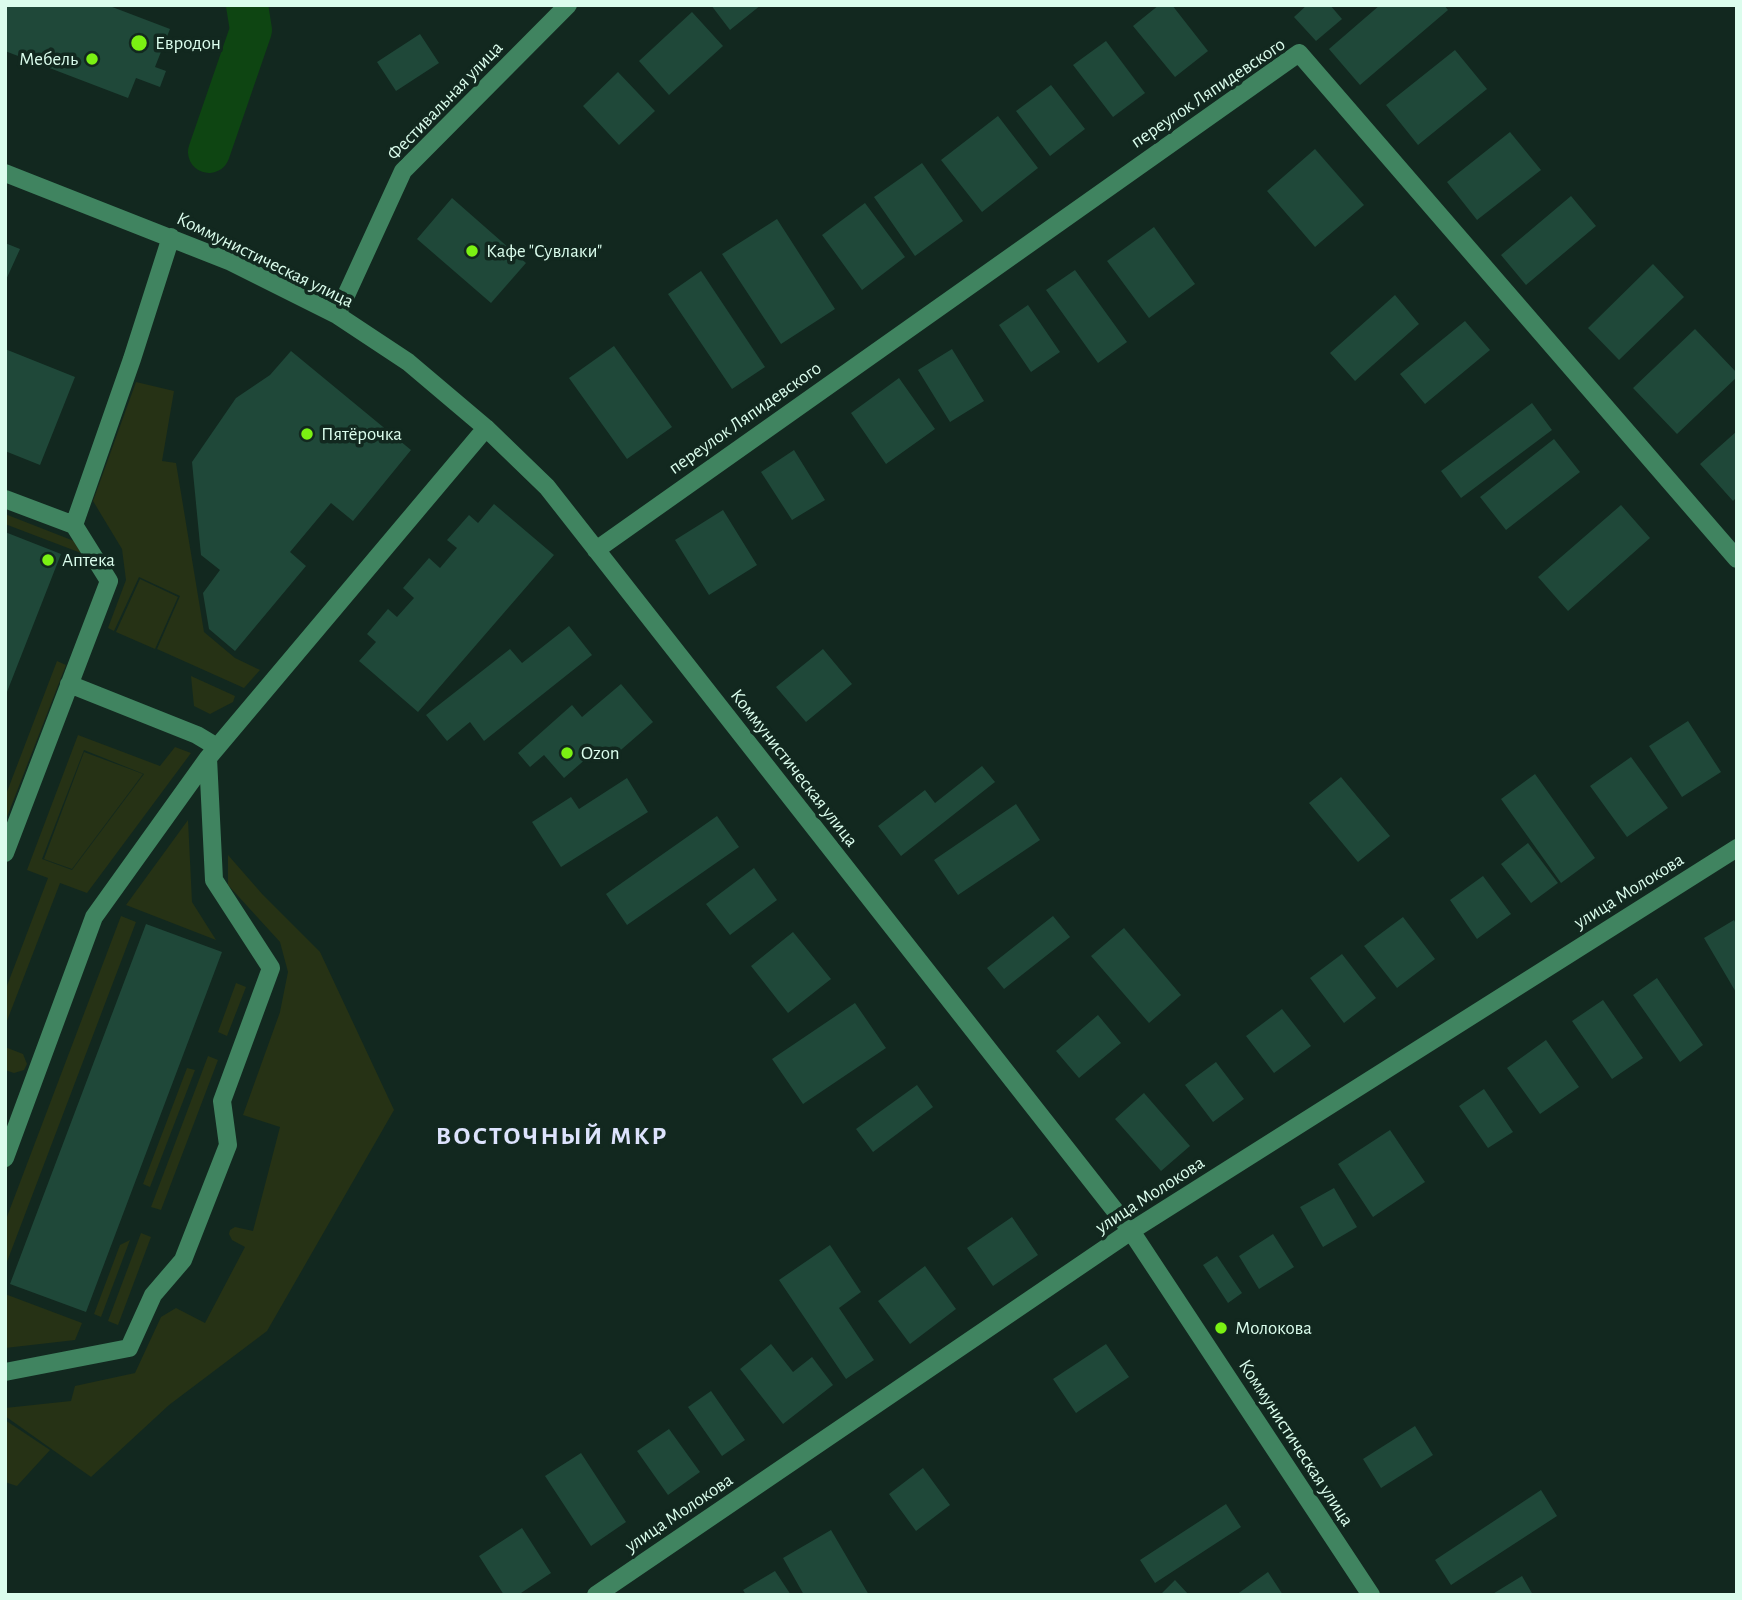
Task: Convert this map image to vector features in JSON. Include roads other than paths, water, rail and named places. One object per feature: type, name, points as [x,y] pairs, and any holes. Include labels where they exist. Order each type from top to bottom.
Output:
[{"type":"street","name":"Фестивальная улица","points":[[337,314],[403,171],[568,5]]},
{"type":"street","name":"переулок Ляпидевского","points":[[596,550],[1299,52],[1737,559]]},
{"type":"street","name":"Коммунистическая улица","points":[[5,173],[231,262],[337,314],[408,362],[486,428],[547,487],[1131,1231],[1371,1595]]},
{"type":"street","points":[[74,525],[171,237]]},
{"type":"street","points":[[5,1158],[94,917],[213,753],[486,428]]},
{"type":"street","points":[[5,499],[74,525],[109,582],[5,853]]},
{"type":"street","points":[[5,1372],[130,1348],[153,1295],[183,1260],[229,1145],[222,1101],[271,968],[214,880],[213,753],[197,735],[69,684]]},
{"type":"street","name":"улица Молокова","points":[[596,1595],[1131,1231],[1737,848]]},
{"type":"waterway","points":[[209,152],[251,30],[247,5]]},
{"type":"place","name":"Евродон","points":[[139,43]]},
{"type":"place","name":"Мебель","points":[[92,59]]},
{"type":"place","name":"Кафе \"Сувлаки\"","points":[[472,251]]},
{"type":"place","name":"Пятёрочка","points":[[307,434]]},
{"type":"place","name":"Аптека","points":[[48,560]]},
{"type":"place","name":"Ozon","points":[[567,753]]},
{"type":"place","name":"Молокова","points":[[1221,1328]]},
{"type":"district","name":"ВОСТОЧНЫЙ МКР","points":[[552,1136]]}]
